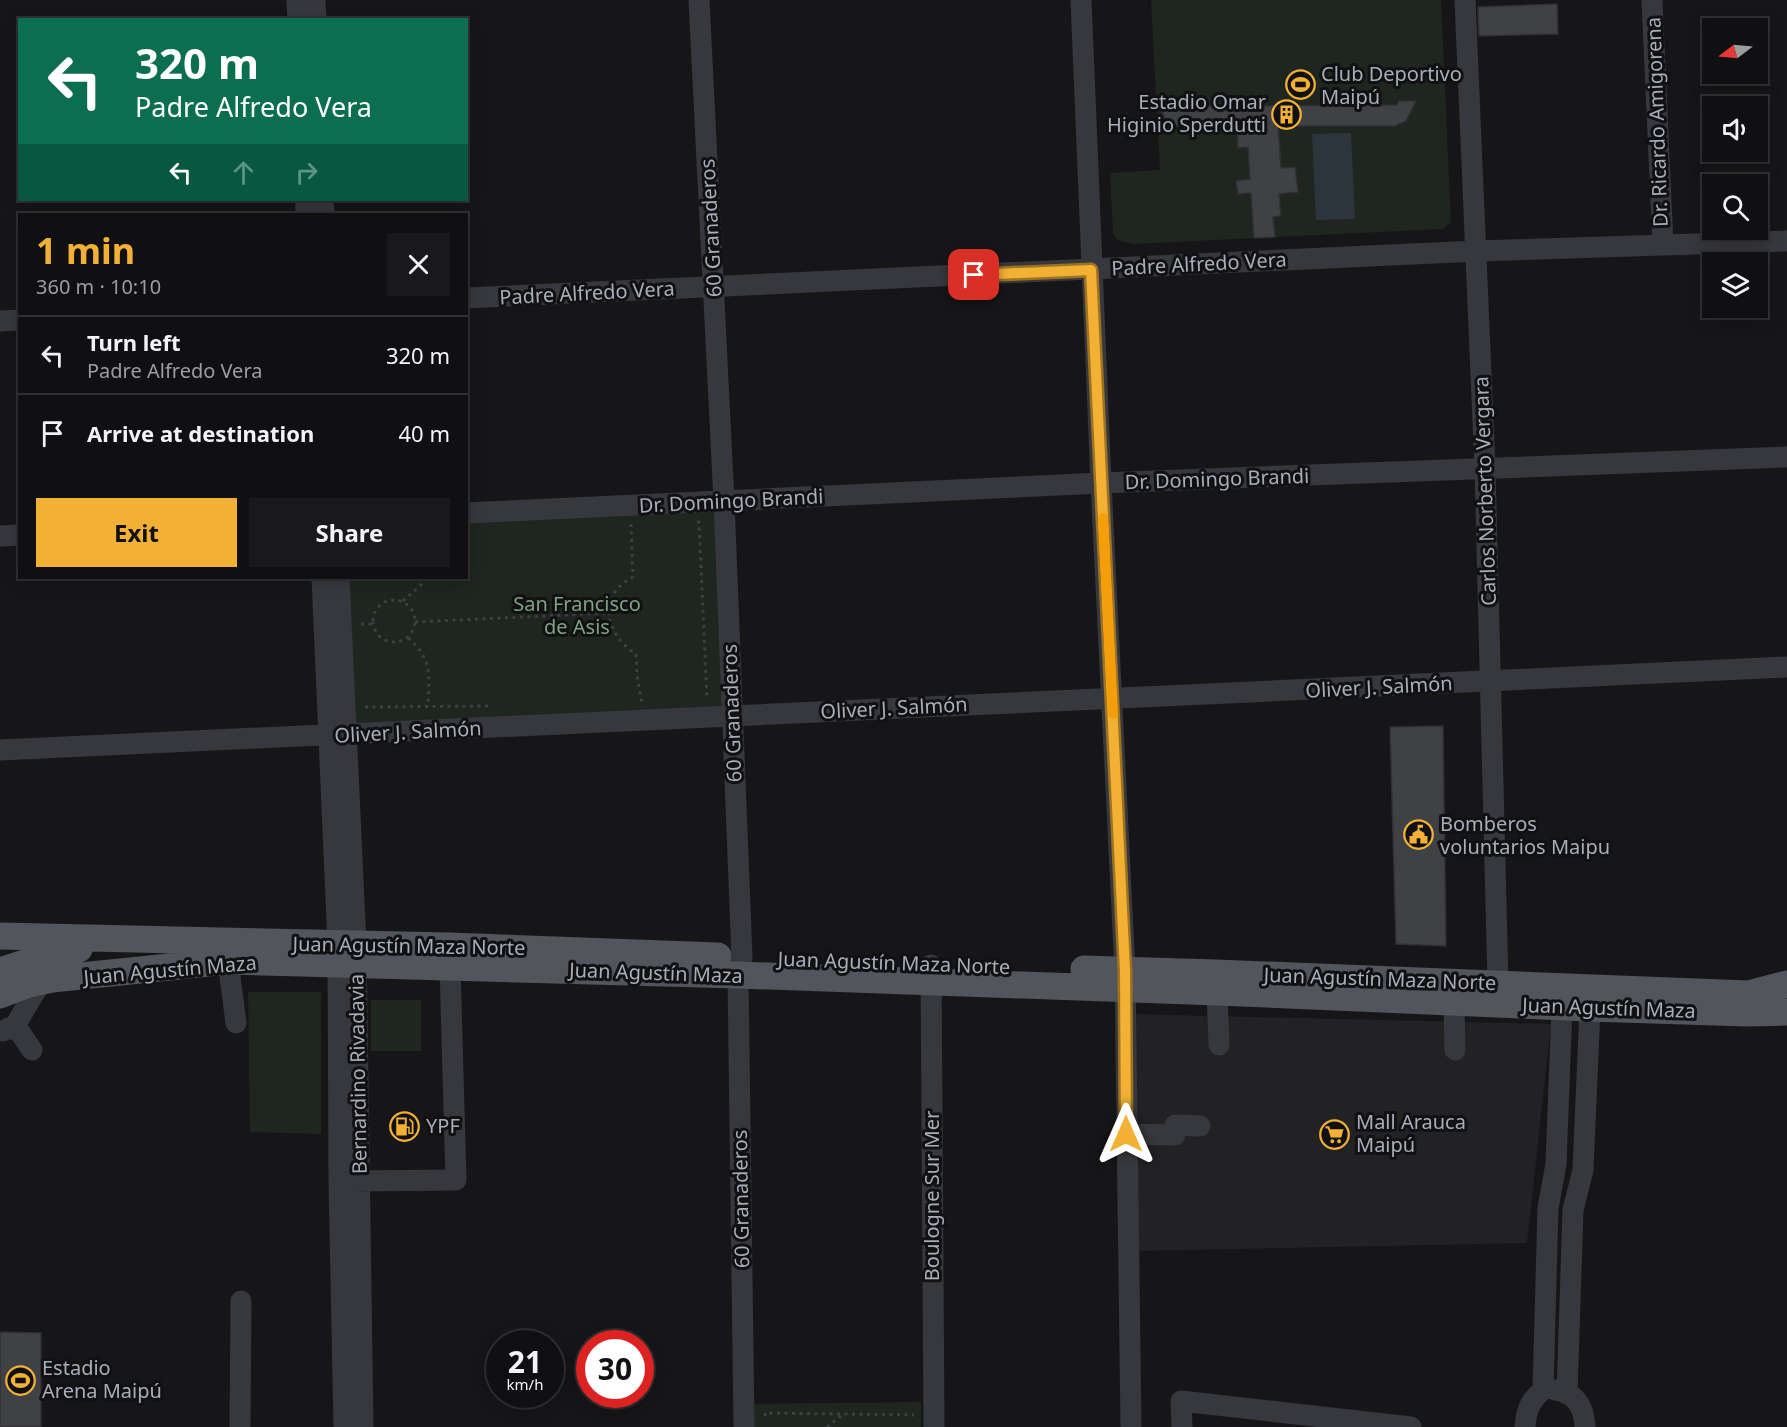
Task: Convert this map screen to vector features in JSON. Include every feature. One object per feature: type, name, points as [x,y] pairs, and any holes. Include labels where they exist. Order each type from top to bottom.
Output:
[{"type":"main road","name":"Juan Agustín Maza Norte","points":[[0,936],[164,941],[347,954],[1125,980],[1498,983],[1748,994],[1787,984]]},
{"type":"main road","name":"Juan Agustín Maza","points":[[0,971],[13,965],[69,950],[164,941]]},
{"type":"main road","name":"Juan Agustín Maza","points":[[0,995],[41,982],[228,961],[347,954],[450,968],[740,966]]},
{"type":"main road","name":"Juan Agustín Maza","points":[[1125,980],[1216,992],[1590,1008],[1747,1013],[1787,1012]]},
{"type":"street","points":[[297,0],[298,18]]},
{"type":"street","points":[[315,0],[316,18]]},
{"type":"street","name":"60 Granaderos","points":[[699,0],[733,715],[754,1425]]},
{"type":"street","points":[[1081,0],[1091,270],[1125,980],[1131,1427]]},
{"type":"street","name":"Carlos Norberto Vergara","points":[[1465,0],[1485,468],[1498,983]]},
{"type":"street","name":"Dr. Ricardo Amigorena","points":[[1652,0],[1663,244]]},
{"type":"street","name":"Padre Alfredo Vera","points":[[468,298],[1477,251],[1787,241]]},
{"type":"street","points":[[0,321],[18,320]]},
{"type":"street","name":"Dr. Domingo Brandi","points":[[468,513],[1101,483],[1787,457]]},
{"type":"street","points":[[0,536],[18,535]]},
{"type":"street","name":"Bernardino Rivadavia","points":[[322,579],[338,735]]},
{"type":"street","name":"Bernardino Rivadavia","points":[[339,579],[338,735],[347,954],[360,1181],[363,1427]]},
{"type":"street","name":"Oliver J. Salmón","points":[[0,750],[1787,667]]},
{"type":"street","name":"Bernardino Rivadavia","points":[[344,1427],[339,1181],[347,954]]},
{"type":"street","points":[[228,961],[237,1023]]},
{"type":"street","points":[[339,1181],[456,1180],[450,968]]},
{"type":"street","name":"Boulogne Sur Mer","points":[[925,1424],[931,974]]},
{"type":"street","points":[[7,1031],[41,982]]},
{"type":"street","points":[[1216,992],[1219,1046]]},
{"type":"street","points":[[1454,1003],[1455,1050]]},
{"type":"street","points":[[1543,1390],[1548,1208],[1556,1164],[1563,1007]]},
{"type":"street","points":[[1567,1394],[1573,1210],[1583,1170],[1590,1008]]},
{"type":"street","points":[[7,1031],[20,1031],[32,1050]]},
{"type":"street","points":[[1126,1134],[1200,1126]]},
{"type":"street","points":[[240,1427],[241,1301]]},
{"type":"street","points":[[1525,1427],[1528,1406],[1543,1390],[1567,1394],[1578,1401],[1584,1414],[1585,1427]]},
{"type":"street","points":[[1182,1427],[1181,1401],[1357,1424],[1411,1427]]},
{"type":"path","points":[[688,522],[699,522],[707,704]]},
{"type":"path","points":[[631,525],[633,577],[621,583],[612,594],[608,613],[611,626],[618,639],[636,654],[642,705]]},
{"type":"path","points":[[403,601],[426,579]]},
{"type":"path","points":[[389,599],[398,599],[413,611],[415,622],[408,638],[399,643],[387,641],[378,636],[374,624],[375,612],[380,603],[389,599]]},
{"type":"path","points":[[415,622],[608,613]]},
{"type":"path","points":[[361,624],[374,624]]},
{"type":"path","points":[[408,638],[419,648],[427,662],[428,707]]},
{"type":"path","points":[[365,707],[499,706]]},
{"type":"path","points":[[754,1425],[765,1413],[915,1414],[925,1424]]},
{"type":"path","points":[[827,1427],[844,1414]]},
{"type":"shaded area","points":[[1351,133],[1355,219],[1316,220],[1312,134]]},
{"type":"shaded area","name":"Mall Arauca Maipú","points":[[1128,1014],[1551,1024],[1527,1243],[1132,1251]]},
{"type":"green space","name":"Club Deportivo Maipú","points":[[1151,0],[1441,0],[1451,222],[1443,229],[1133,244],[1118,240],[1113,234],[1110,173],[1160,170]]},
{"type":"green space","name":"San Francisco de Asis","points":[[724,501],[733,715],[346,735],[339,579],[468,579],[468,513]]},
{"type":"green space","points":[[248,992],[321,992],[321,1134],[250,1132]]},
{"type":"green space","points":[[371,1000],[421,1000],[421,1051],[371,1051]]},
{"type":"green space","points":[[921,1402],[921,1427],[744,1427],[744,1404]]},
{"type":"building","points":[[1557,4],[1558,34],[1479,36],[1478,7]]},
{"type":"building","points":[[1185,101],[1188,105],[1198,106],[1397,105],[1399,101],[1416,101],[1406,121],[1395,126],[1278,126],[1281,168],[1295,167],[1298,192],[1279,194],[1281,216],[1273,217],[1275,237],[1254,238],[1251,193],[1238,194],[1236,181],[1250,179],[1248,147],[1238,148],[1237,126],[1176,125],[1164,117],[1158,103]]},
{"type":"building","name":"Bomberos voluntarios Maipu","points":[[1443,726],[1446,946],[1396,944],[1390,727]]},
{"type":"building","name":"Estadio Arena Maipú","points":[[0,1332],[41,1333],[41,1427],[0,1427]]},
{"type":"slow traffic","points":[[1103,518],[1113,714]]},
{"type":"place","name":"Club Deportivo Maipú","points":[[1300,85]]},
{"type":"place","name":"Estadio Omar Higinio Sperdutti","points":[[1287,114]]},
{"type":"place","name":"Bomberos voluntarios Maipu","points":[[1419,835]]},
{"type":"place","name":"YPF","points":[[405,1126]]},
{"type":"place","name":"Mall Arauca Maipú","points":[[1335,1134]]},
{"type":"place","name":"Estadio Arena Maipú","points":[[21,1380]]},
{"type":"route","points":[[974,275],[1091,270],[1125,971],[1126,1134]]}]
